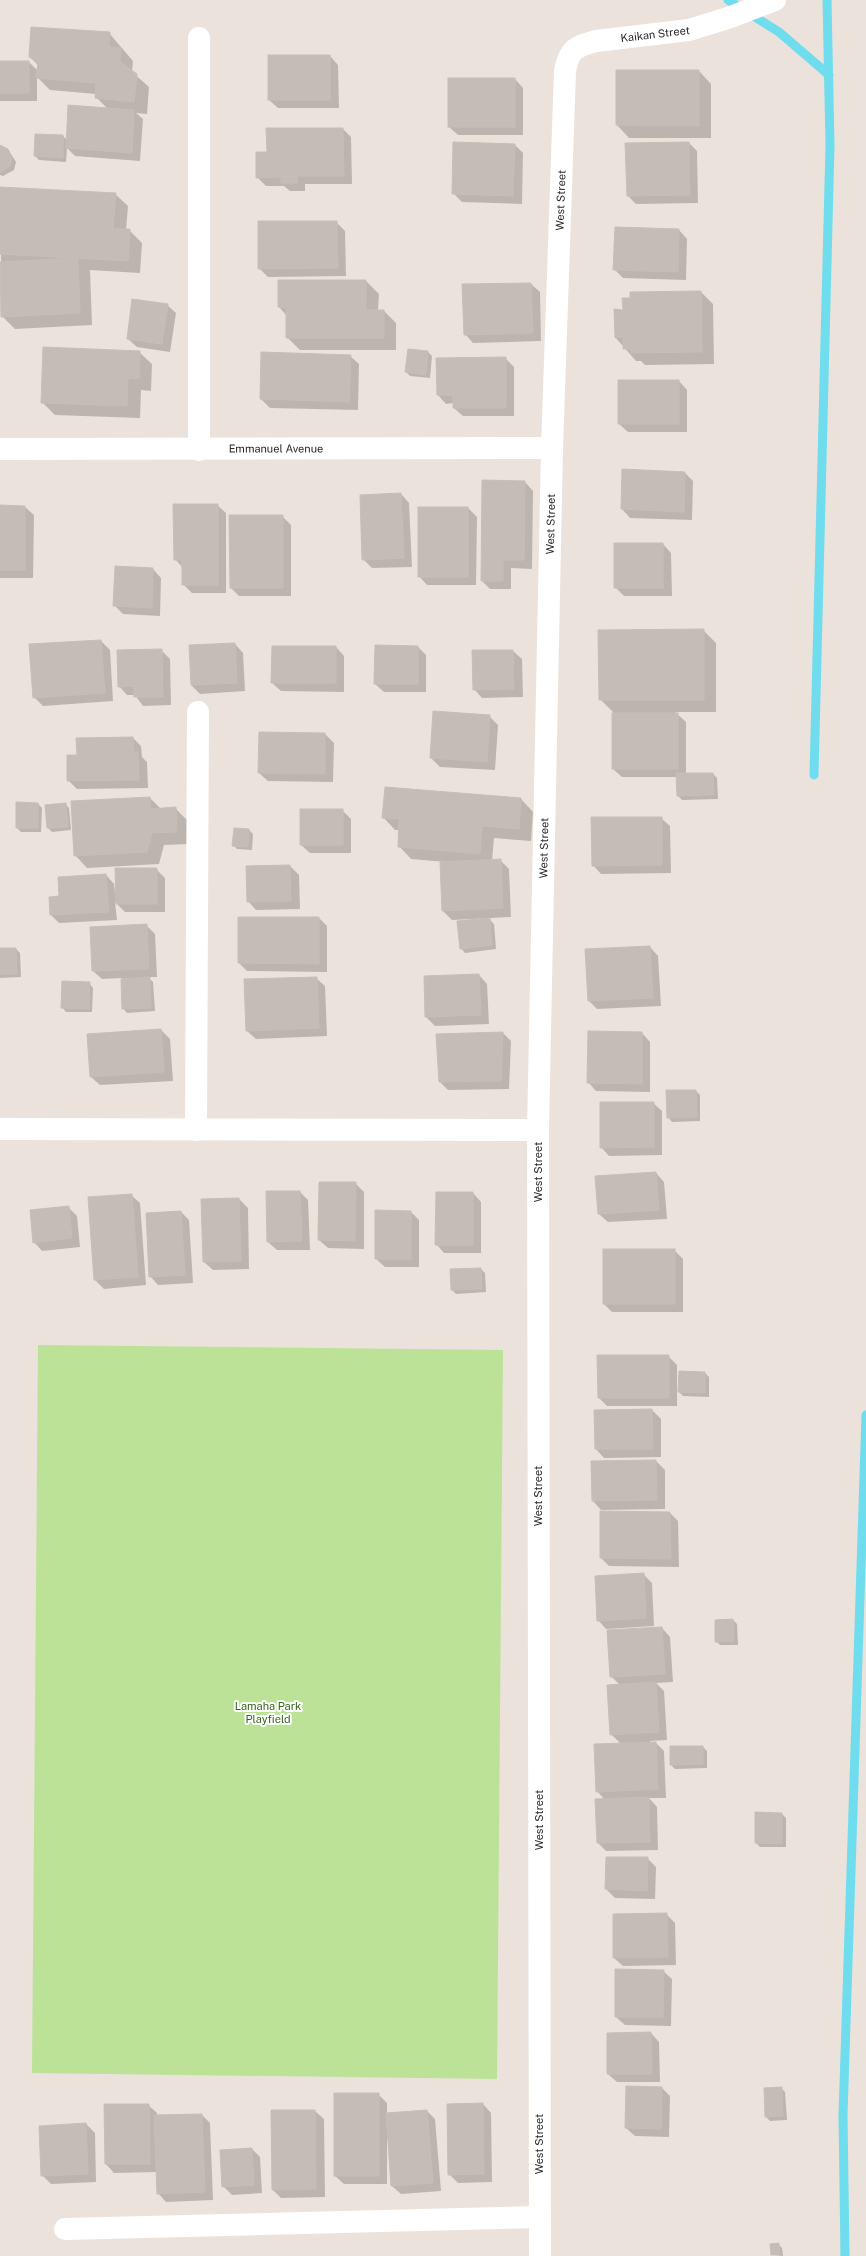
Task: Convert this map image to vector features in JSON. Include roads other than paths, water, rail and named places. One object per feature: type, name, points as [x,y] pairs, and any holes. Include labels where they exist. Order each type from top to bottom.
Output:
[{"type":"street","name":"Kaikan Street","points":[[563,89],[567,57],[573,50],[583,45],[596,41],[689,30],[772,2]]},
{"type":"street","points":[[199,38],[199,450]]},
{"type":"street","name":"West Street","points":[[540,2256],[538,2217],[538,1130],[552,448],[563,89]]},
{"type":"street","name":"Emmanuel Avenue","points":[[0,449],[199,450],[552,448]]},
{"type":"street","points":[[196,1130],[198,712]]},
{"type":"street","points":[[0,1129],[538,1130]]},
{"type":"street","points":[[65,2229],[538,2217]]},
{"type":"waterway","points":[[728,0],[779,32],[829,75]]},
{"type":"waterway","points":[[814,775],[830,145],[827,0]]},
{"type":"waterway","points":[[845,2256],[843,2115],[866,1415]]},
{"type":"park label","name":"Lamaha Park Playfield","points":[[268,1712]]}]
